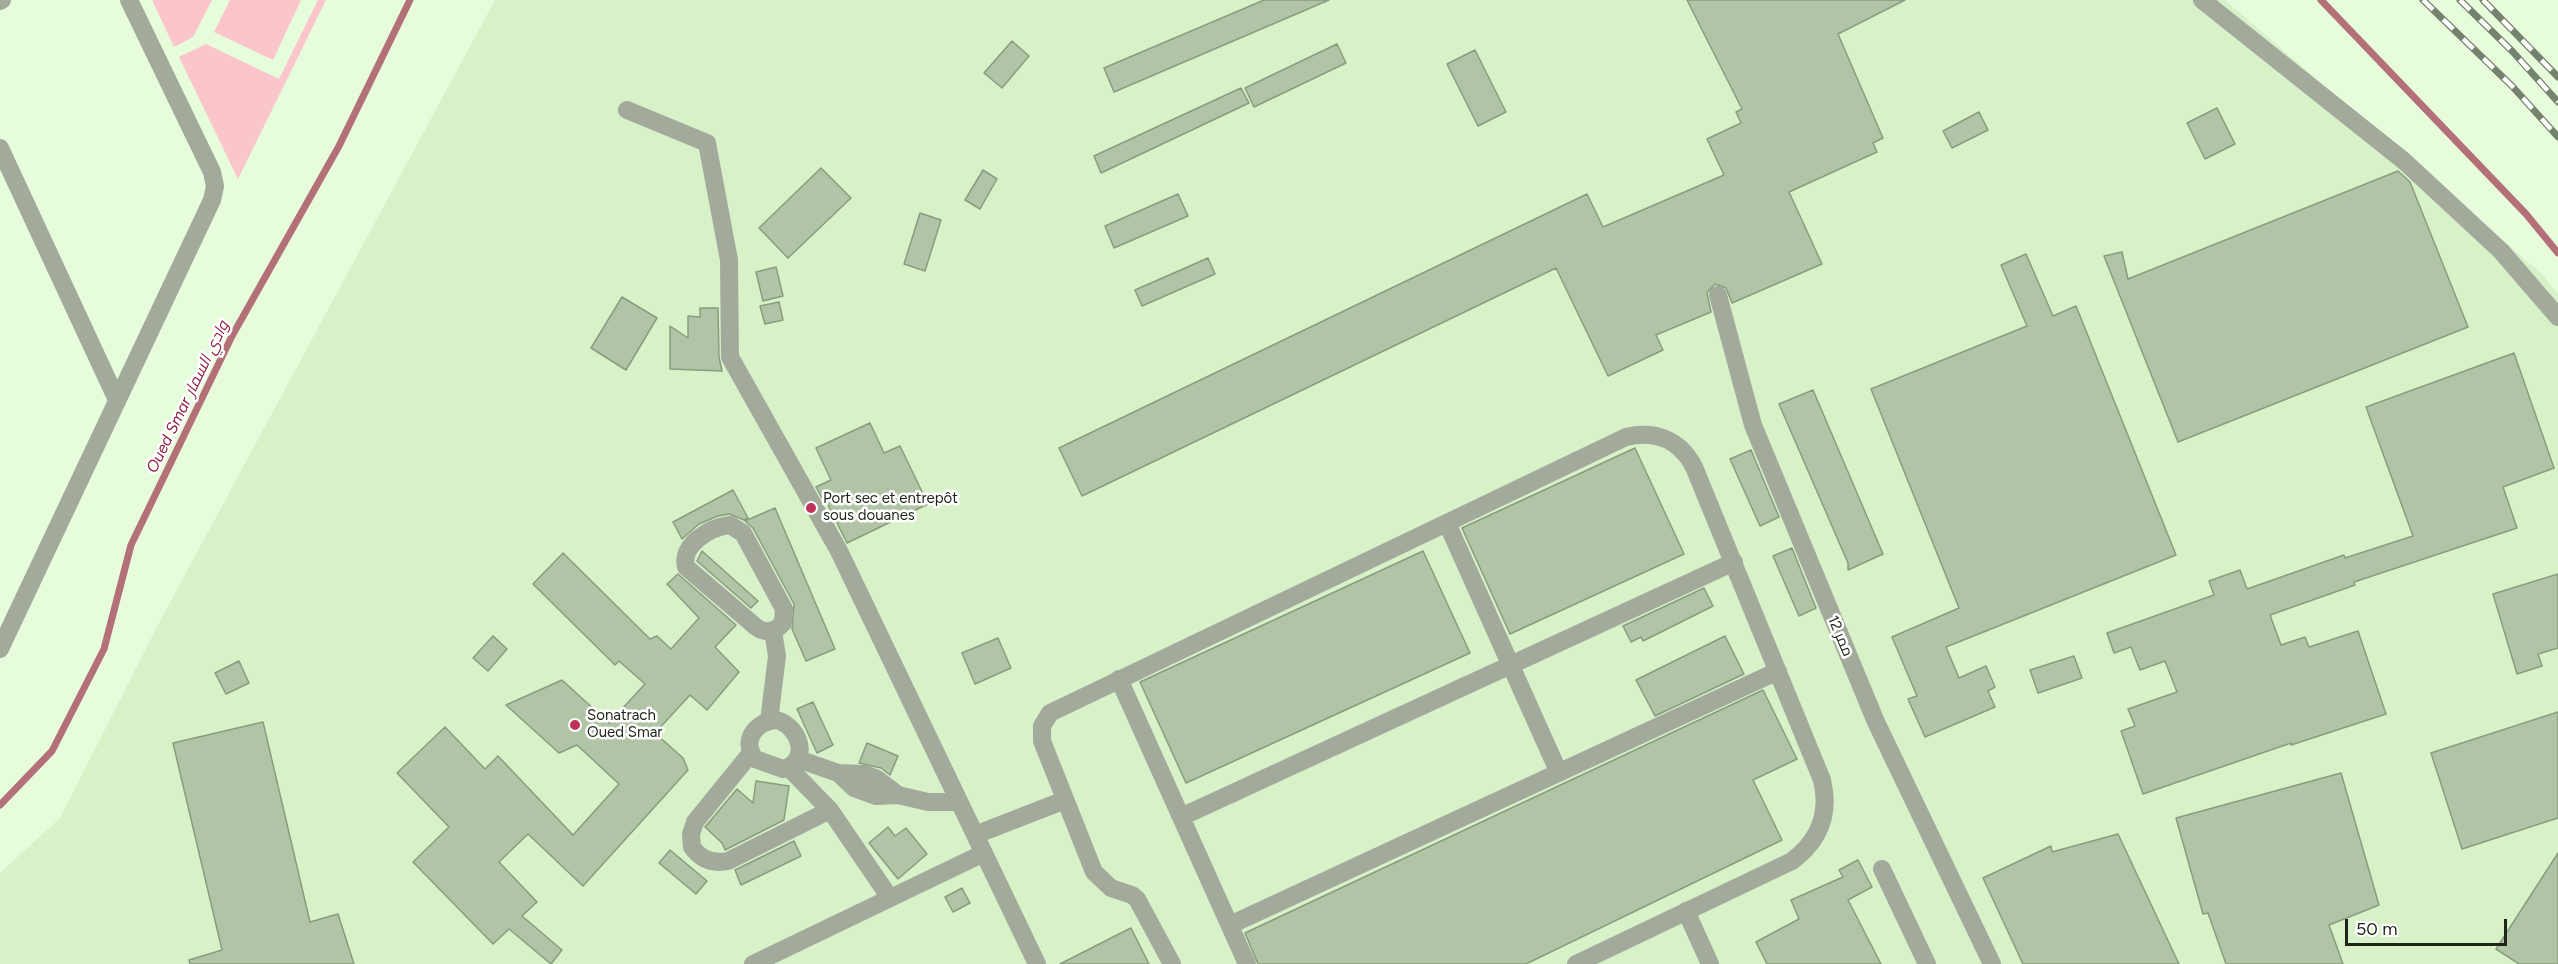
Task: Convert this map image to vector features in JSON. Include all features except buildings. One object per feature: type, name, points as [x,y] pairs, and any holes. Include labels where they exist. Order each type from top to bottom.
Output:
[{"type":"street","points":[[0,649],[212,200],[214,186],[212,172],[129,0]]},
{"type":"street","points":[[2202,0],[2404,161],[2501,250],[2558,317]]},
{"type":"street","points":[[627,110],[707,143],[729,260],[730,357],[839,552],[1037,964]]},
{"type":"street","points":[[0,148],[117,400]]},
{"type":"street","name":"ممر 12","points":[[1718,295],[1753,425],[1876,722],[1992,964]]},
{"type":"street","points":[[1172,964],[1137,899],[1111,888],[1094,872],[1042,741],[1042,726],[1050,713],[1626,437],[1649,434],[1672,441],[1689,457],[1822,780],[1826,806],[1821,825],[1812,843],[1792,861],[1576,964]]},
{"type":"street","points":[[1447,523],[1559,773]]},
{"type":"street","points":[[730,525],[743,533],[784,609],[783,623],[773,631],[767,632],[756,627],[689,572],[684,562],[689,547],[722,526],[730,525]]},
{"type":"street","points":[[1181,817],[1734,562]]},
{"type":"street","points":[[769,721],[777,656],[773,631]]},
{"type":"street","points":[[1230,926],[1778,671]]},
{"type":"street","points":[[1119,679],[1247,964]]},
{"type":"street","points":[[890,898],[830,810],[794,763],[798,740],[791,727],[777,720],[769,721],[762,724],[752,734],[748,747],[751,753],[760,762],[777,769],[794,763],[838,773],[851,772],[871,777],[888,786],[898,795],[928,802],[959,802]]},
{"type":"street","points":[[751,753],[692,828],[692,847],[702,858],[714,862],[728,861],[830,810]]},
{"type":"street","points":[[975,835],[1065,800]]},
{"type":"street","points":[[753,964],[984,853]]},
{"type":"street","points":[[1882,869],[1927,964]]},
{"type":"street","points":[[1686,911],[1710,964]]},
{"type":"shaded area","points":[[152,0],[212,0],[193,37],[174,47]]},
{"type":"shaded area","points":[[230,0],[301,0],[273,60],[214,32]]},
{"type":"shaded area","points":[[318,0],[326,0],[238,179],[179,57],[206,44],[279,79]]},
{"type":"shaded area","points":[[495,0],[2225,0],[2543,275],[2558,294],[2558,964],[0,964],[0,873],[60,818],[160,621]]},
{"type":"waterway","name":"Oued Smar وادي السمار","points":[[0,805],[52,751],[104,649],[131,545],[232,336],[339,146],[410,0]]},
{"type":"waterway","points":[[2321,0],[2526,214],[2558,253]]},
{"type":"railway","points":[[2423,0],[2512,86],[2558,137]]},
{"type":"railway","points":[[2460,0],[2513,52],[2558,102]]},
{"type":"railway","points":[[2483,0],[2558,77]]},
{"type":"place","name":"Port sec et entrepôt sous douanes","points":[[811,508]]},
{"type":"place","name":"Sonatrach Oued Smar","points":[[575,725]]}]
